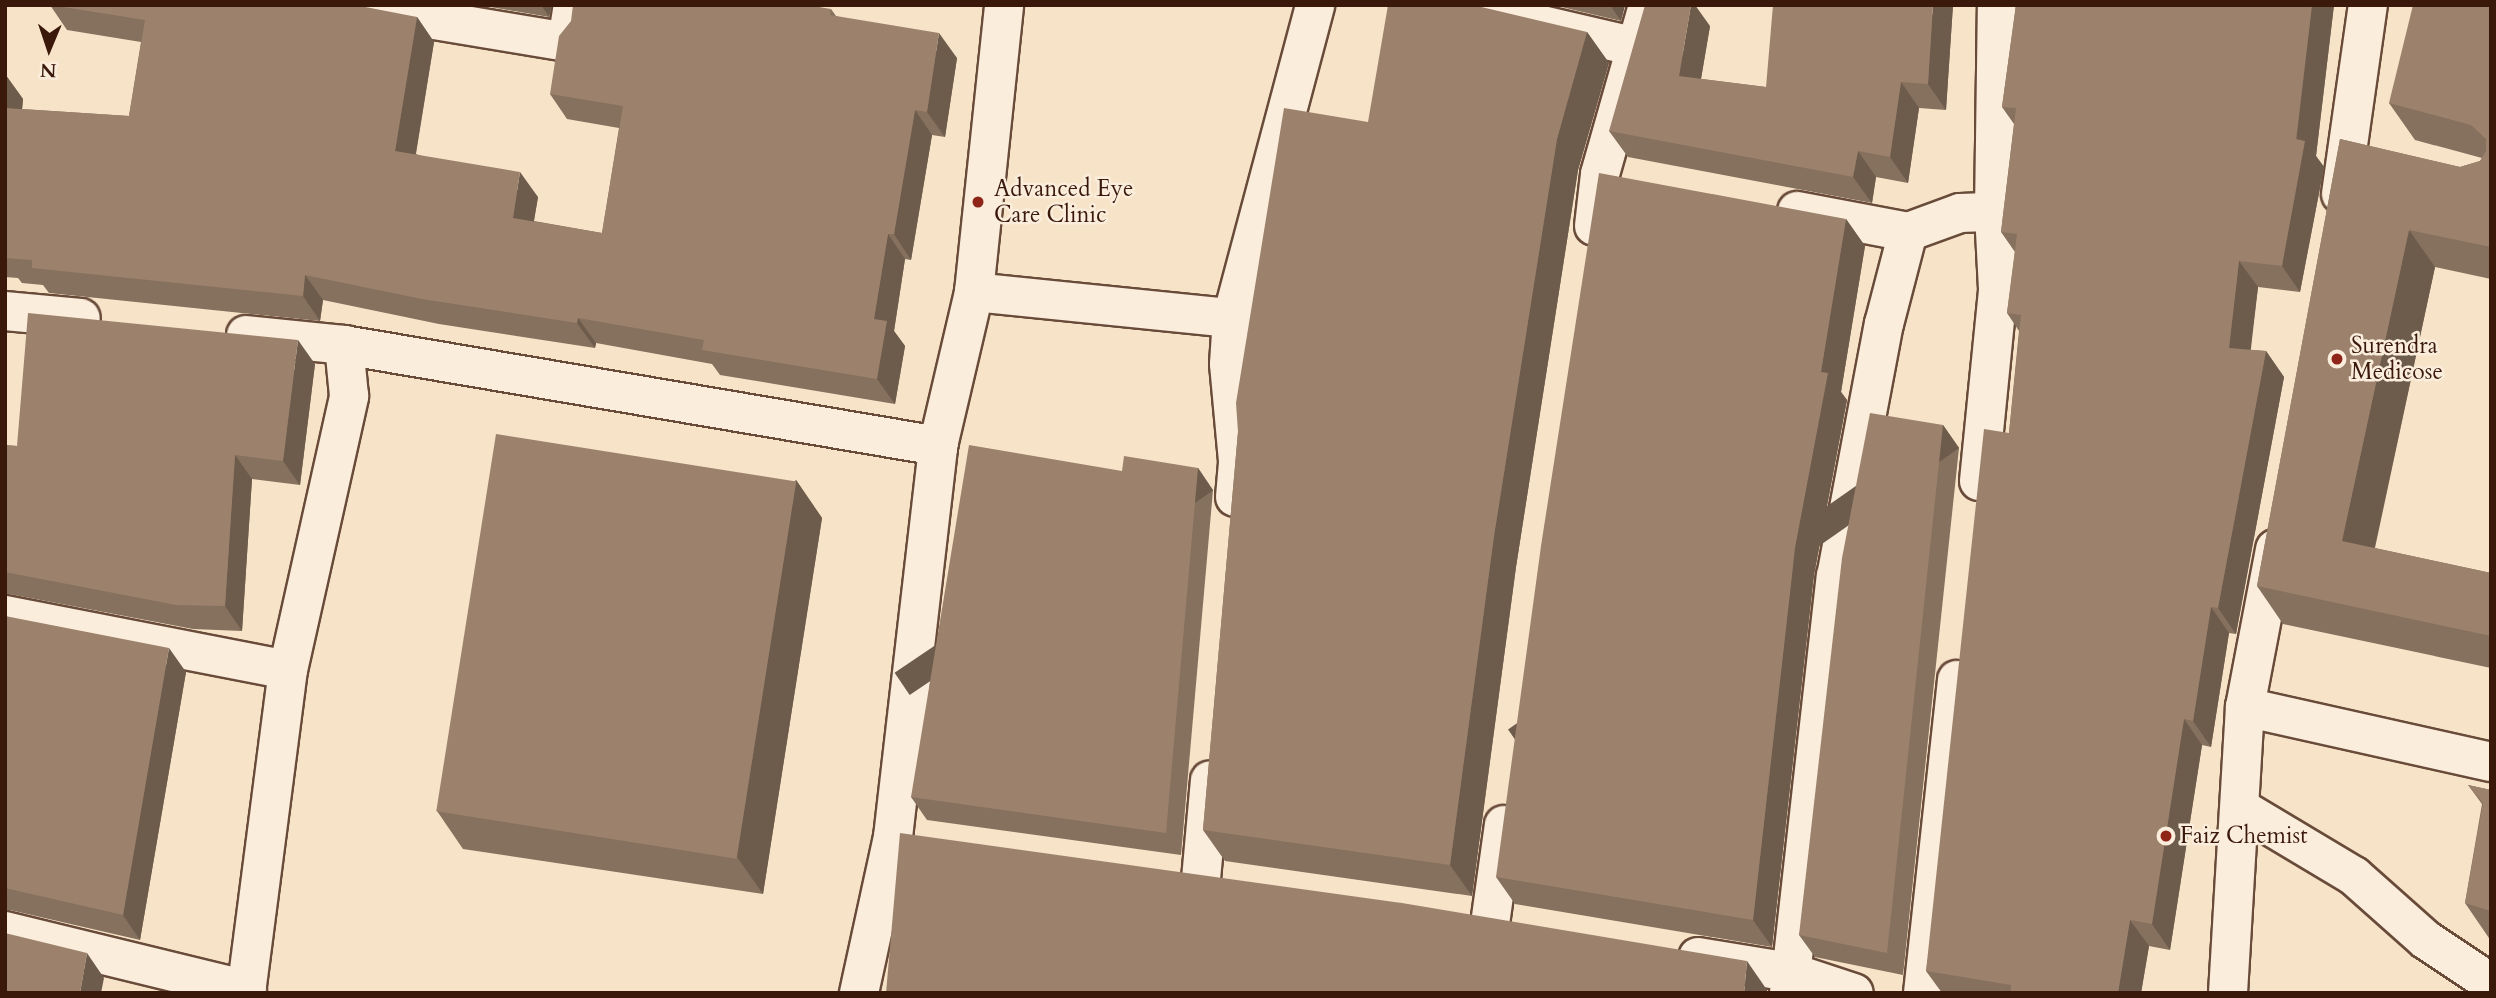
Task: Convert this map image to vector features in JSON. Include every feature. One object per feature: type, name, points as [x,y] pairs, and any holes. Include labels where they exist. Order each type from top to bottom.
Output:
[{"type":"street","points":[[344,5],[567,42],[573,5]]},
{"type":"street","points":[[859,993],[893,837],[938,446],[974,292],[1004,5]]},
{"type":"street","points":[[1232,530],[1238,461],[1229,364],[1232,318],[1315,5]]},
{"type":"street","points":[[1456,5],[1636,47]]},
{"type":"street","points":[[1590,259],[1600,174],[1648,5]]},
{"type":"street","points":[[1975,523],[1998,289],[1994,212],[1997,5]]},
{"type":"street","points":[[2334,227],[2350,145],[2368,5]]},
{"type":"street","points":[[2350,145],[2388,155]]},
{"type":"street","points":[[1600,174],[1640,181]]},
{"type":"street","points":[[1761,204],[1908,232],[1960,213],[1994,212]]},
{"type":"street","points":[[1790,982],[1836,578],[1884,324],[1908,232]]},
{"type":"street","points":[[974,292],[1232,318]]},
{"type":"street","points":[[5,311],[114,322]]},
{"type":"street","points":[[208,331],[344,345],[938,446]]},
{"type":"street","points":[[5,931],[247,991],[288,670],[349,396],[344,345]]},
{"type":"street","points":[[2228,993],[2242,809],[2245,707],[2281,515]]},
{"type":"street","points":[[5,615],[288,670]]},
{"type":"street","points":[[1923,993],[1961,647]]},
{"type":"street","points":[[2245,707],[2491,762]]},
{"type":"street","points":[[1201,879],[1213,740]]},
{"type":"street","points":[[1490,923],[1509,788]]},
{"type":"street","points":[[2242,809],[2354,877],[2426,940],[2491,983]]},
{"type":"street","points":[[893,837],[933,842]]},
{"type":"street","points":[[1161,873],[1241,885]]},
{"type":"street","points":[[1452,916],[1531,930]]},
{"type":"street","points":[[1667,952],[1790,982],[1854,993]]},
{"type":"building","points":[[51,5],[355,5],[417,17],[395,151],[520,172],[513,218],[602,233],[623,106],[550,94],[559,36],[571,21],[573,5],[807,5],[831,9],[830,15],[939,33],[927,112],[915,110],[894,234],[888,234],[874,319],[887,321],[877,379],[702,350],[704,340],[578,318],[577,323],[422,299],[305,275],[303,296],[32,268],[32,260],[5,258],[5,108],[129,116],[145,20]]},
{"type":"building","points":[[1388,5],[1473,5],[1587,32],[1557,139],[1494,536],[1450,865],[1203,830],[1238,432],[1236,403],[1284,108],[1368,122]]},
{"type":"building","points":[[1645,5],[1691,5],[1679,76],[1766,87],[1773,5],[1933,5],[1928,84],[1901,82],[1890,157],[1858,151],[1853,177],[1609,131]]},
{"type":"building","points":[[2016,5],[2312,5],[2296,139],[2305,141],[2282,266],[2239,261],[2229,348],[2266,351],[2218,608],[2211,607],[2193,721],[2184,719],[2152,924],[2130,920],[2118,993],[2011,993],[2011,985],[1926,971],[1984,429],[2009,433],[2021,315],[2007,313],[2017,234],[2001,232],[2016,108],[2002,107]]},
{"type":"building","points":[[2413,5],[2491,5],[2491,247],[2409,230],[2342,541],[2491,573],[2491,636],[2257,586],[2340,139],[2460,167],[2480,161],[2486,151],[2486,139],[2471,125],[2389,103]]},
{"type":"building","points":[[1599,173],[1846,219],[1821,372],[1828,373],[1795,548],[1753,920],[1496,877],[1541,546]]},
{"type":"building","points":[[28,313],[298,340],[283,461],[235,455],[225,606],[176,605],[5,572],[5,445],[17,446]]},
{"type":"building","points":[[1870,413],[1943,425],[1887,953],[1799,935],[1842,558]]},
{"type":"building","points":[[496,434],[796,482],[736,859],[436,811]]},
{"type":"building","points":[[969,445],[1122,471],[1124,456],[1198,468],[1166,833],[911,797]]},
{"type":"building","points":[[5,616],[169,648],[123,915],[5,888]]},
{"type":"building","points":[[2468,785],[2491,790],[2491,911],[2465,903],[2483,803]]},
{"type":"building","points":[[900,833],[1402,903],[1747,961],[1744,993],[886,993]]},
{"type":"building","points":[[5,933],[87,953],[80,993],[5,993]]},
{"type":"place","name":"Advanced Eye Care Clinic","points":[[978,202]]},
{"type":"place","name":"Surendra Medicose","points":[[2337,359]]},
{"type":"place","name":"Faiz Chemist","points":[[2166,836]]}]
